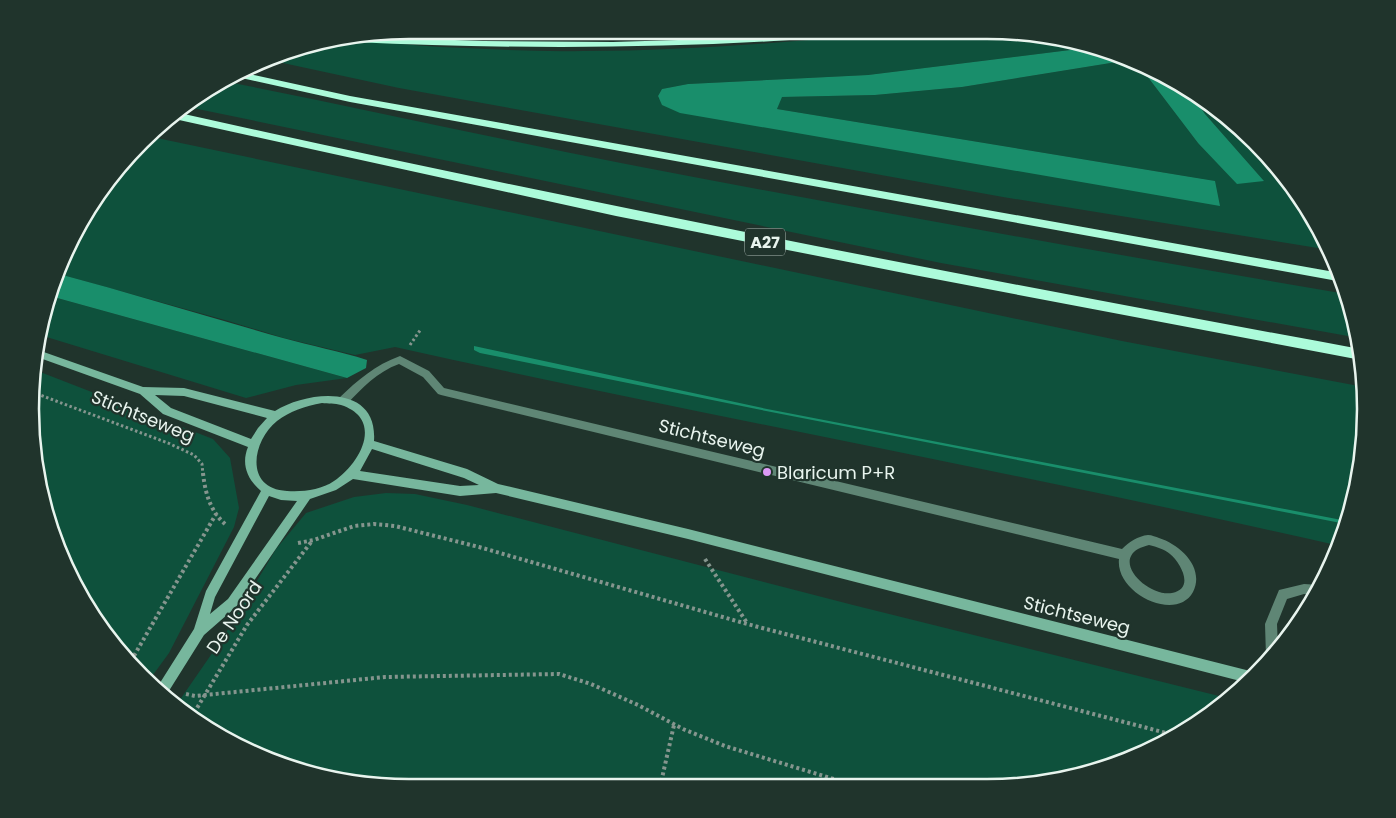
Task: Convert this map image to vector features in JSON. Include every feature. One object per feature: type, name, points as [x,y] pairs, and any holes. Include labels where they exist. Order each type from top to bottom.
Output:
[{"type":"highway","points":[[384,40],[516,45],[610,45],[769,39]]},
{"type":"highway","points":[[247,76],[369,102],[1333,277]]},
{"type":"highway","name":"A27","points":[[181,117],[318,149],[870,264],[1353,353]]},
{"type":"street","name":"Stichtseweg","points":[[43,355],[144,391],[184,392],[277,416]]},
{"type":"street","name":"Stichtseweg","points":[[144,391],[167,411],[253,444]]},
{"type":"street","points":[[322,399],[343,401],[360,410],[370,425],[370,444],[363,459],[351,474],[330,488],[306,496],[285,496],[267,490],[256,482],[251,470],[250,457],[253,444],[263,429],[277,416],[298,404],[322,399]]},
{"type":"street","name":"Stichtseweg","points":[[370,444],[467,474],[496,488],[688,534],[1244,675]]},
{"type":"street","name":"Stichtseweg","points":[[351,474],[460,491],[496,488]]},
{"type":"street","name":"De Noord","points":[[164,686],[199,632],[210,595],[267,490]]},
{"type":"street","name":"De Noord","points":[[199,632],[232,603],[306,496]]},
{"type":"lane","name":"Stichtseweg","points":[[343,401],[372,372],[386,364],[400,360],[426,374],[441,391],[1124,555]]},
{"type":"lane","points":[[1148,540],[1161,543],[1173,549],[1183,559],[1189,570],[1191,581],[1188,590],[1180,597],[1169,600],[1155,597],[1141,590],[1130,580],[1124,567],[1124,555],[1129,547],[1138,542],[1148,540]]},
{"type":"lane","points":[[1272,645],[1271,624],[1283,594],[1310,589]]},
{"type":"path","name":"Stichtseweg","points":[[40,395],[189,451],[202,464],[205,489],[216,514],[228,526],[244,532]]},
{"type":"path","points":[[134,656],[216,514]]},
{"type":"path","points":[[275,540],[300,544],[355,525],[381,524],[395,526],[479,547],[747,624],[1166,733]]},
{"type":"path","points":[[688,534],[747,624]]},
{"type":"path","name":"De Noord","points":[[195,711],[247,625],[313,541]]},
{"type":"path","points":[[205,694],[385,677],[559,674],[591,684],[638,705],[674,725],[725,746],[834,779]]},
{"type":"path","points":[[662,779],[674,725]]},
{"type":"shaded area","points":[[817,39],[987,39],[1035,42],[1075,49],[868,75],[688,84],[662,89],[658,96],[659,99],[1215,181],[777,109],[781,97],[875,95],[962,87],[1116,62],[1146,75],[1198,143],[1264,181],[1199,106],[1249,147],[1295,203],[1321,248],[1003,197],[399,88],[279,62],[313,51],[361,42],[529,51],[624,51],[747,45]]},
{"type":"shaded area","points":[[1075,49],[1106,58],[1116,62],[962,87],[875,95],[782,97],[777,109],[1215,181],[1220,206],[680,113],[662,105],[658,96],[662,89],[688,84],[868,75]]},
{"type":"shaded area","points":[[1146,75],[1172,88],[1199,106],[1264,181],[1237,184],[1198,143]]},
{"type":"shaded area","points":[[233,83],[716,181],[986,231],[1339,293],[1350,336],[941,263],[193,108]]},
{"type":"shaded area","points":[[157,138],[1122,341],[1356,385],[1357,409],[1354,457],[1345,505],[1332,544],[1104,494],[631,398],[395,347],[355,355],[284,338],[64,275],[77,245],[101,203],[131,165]]},
{"type":"shaded area","points":[[64,275],[367,360],[366,368],[347,378],[56,298]]},
{"type":"shaded area","points":[[56,298],[347,378],[296,385],[246,398],[46,337]]},
{"type":"shaded area","points":[[474,346],[767,409],[1341,520],[1340,523],[766,411],[480,353],[474,350]]},
{"type":"shaded area","points":[[41,372],[213,439],[230,458],[239,508],[234,527],[169,653],[152,676],[131,653],[101,615],[77,573],[58,528],[46,481],[40,433]]},
{"type":"shaded area","points":[[386,493],[415,494],[467,505],[853,605],[1220,696],[1172,730],[1106,760],[1059,772],[1011,778],[409,779],[361,776],[313,767],[290,760],[245,741],[203,717],[180,700],[224,636],[276,549],[306,513],[354,497]]},
{"type":"place","name":"Blaricum P+R","points":[[767,472]]}]
